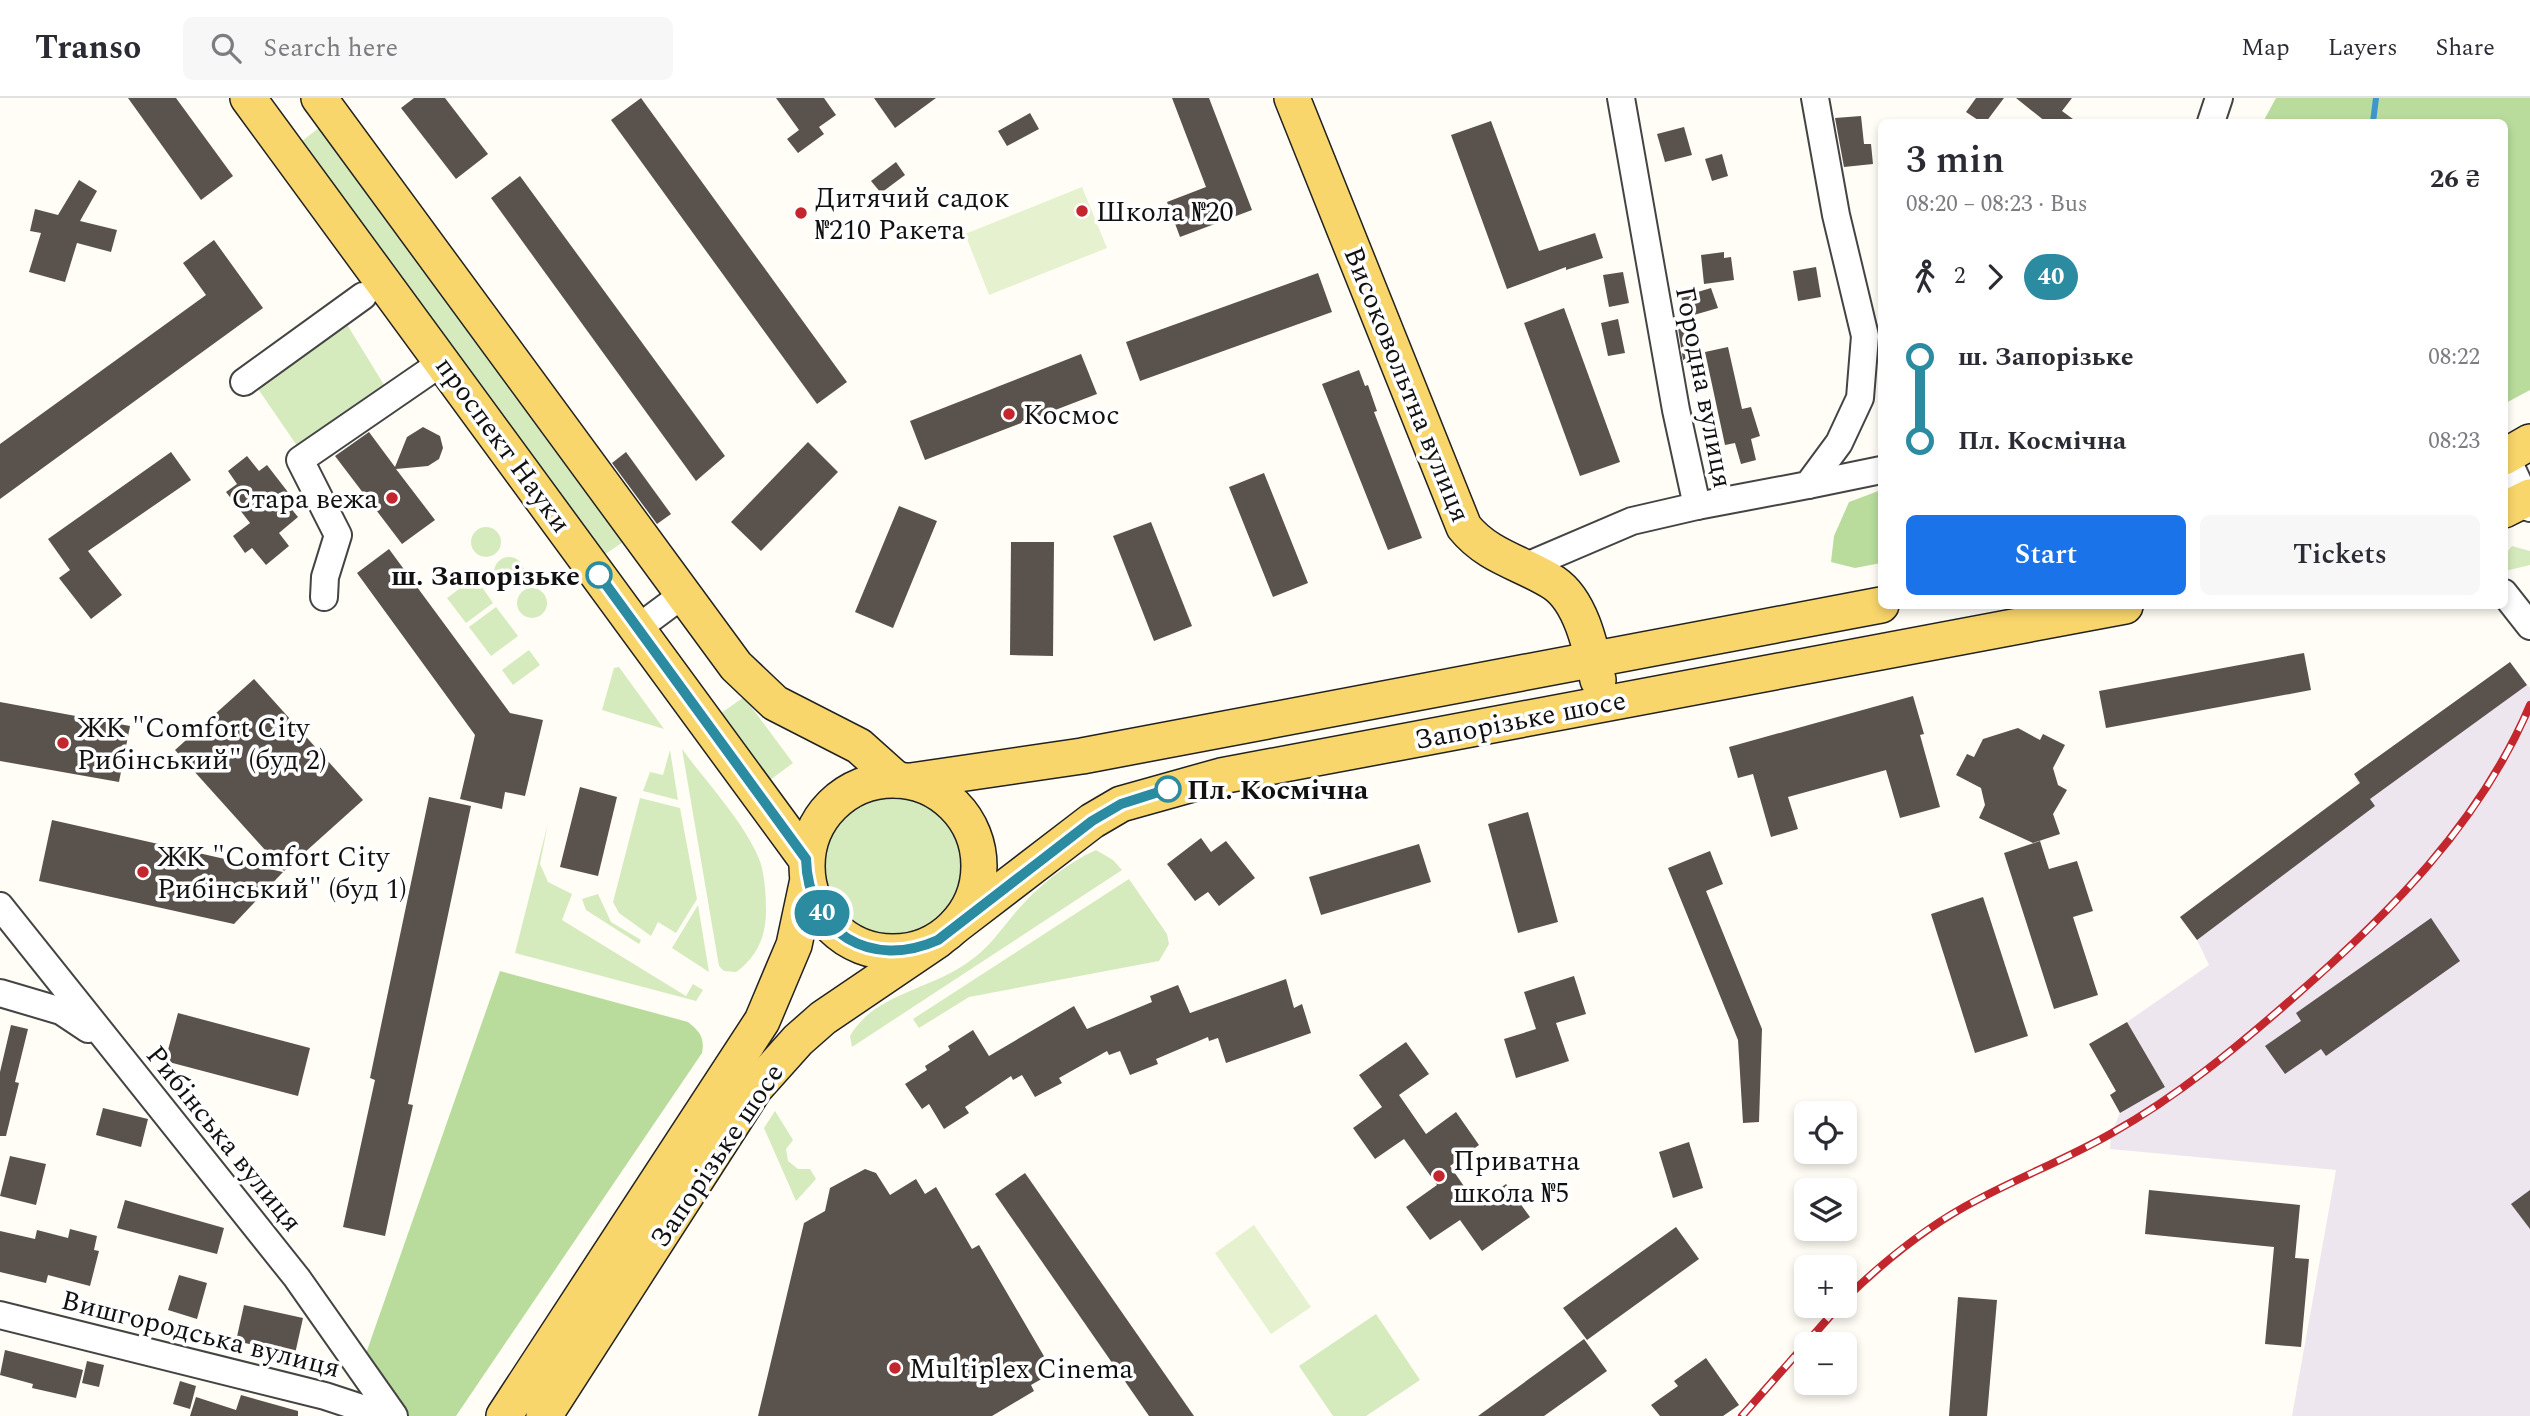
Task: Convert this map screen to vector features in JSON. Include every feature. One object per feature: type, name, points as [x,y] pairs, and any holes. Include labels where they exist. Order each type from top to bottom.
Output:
[{"type":"main road","name":"проспект Науки","points":[[248,98],[638,628],[807,872]]},
{"type":"main road","name":"проспект Науки","points":[[319,98],[681,596],[736,666],[760,691],[789,712],[859,746],[904,780]]},
{"type":"main road","name":"Високовольтна вулиця","points":[[1292,98],[1464,527],[1486,549],[1556,584],[1572,604],[1593,658],[1603,704]]},
{"type":"main road","name":"Запорізьке шосе","points":[[904,780],[1082,756],[1878,606]]},
{"type":"main road","name":"Запорізьке шосе","points":[[544,1416],[769,1071],[823,1018],[946,933],[1092,821],[1121,804],[1221,776],[2109,609]]},
{"type":"main road","points":[[904,780],[936,791],[957,808],[972,831],[979,857],[977,884],[967,909],[946,933],[918,948],[893,952],[868,948],[845,938],[826,920],[807,872],[811,837],[821,818],[835,801],[853,788],[874,781],[904,780]]},
{"type":"main road","name":"Запорізьке шосе","points":[[503,1416],[762,1021],[794,945],[807,872]]},
{"type":"street","name":"Городна вулиця","points":[[1522,568],[1632,522],[1697,506],[1676,410],[1621,98]]},
{"type":"street","points":[[1808,485],[1839,443],[1860,398],[1865,336],[1836,215],[1815,98]]},
{"type":"street","points":[[2212,119],[2219,98]]},
{"type":"street","points":[[244,382],[363,296]]},
{"type":"street","points":[[324,597],[325,577],[338,535],[300,460],[444,361]]},
{"type":"street","points":[[2513,452],[2523,504]]},
{"type":"street","points":[[1697,506],[1878,472]]},
{"type":"street","points":[[638,628],[681,596]]},
{"type":"street","points":[[2508,598],[2530,626]]},
{"type":"street","name":"Рибінська вулиця","points":[[0,906],[297,1278],[394,1416]]},
{"type":"street","points":[[0,993],[61,1011],[108,1044]]},
{"type":"street","name":"Вишгородська вулиця","points":[[0,1315],[325,1396],[386,1416]]},
{"type":"shaded area","points":[[2510,662],[2530,688],[2530,1416],[2292,1416],[2336,1170],[2110,1149],[2111,1134],[2120,1113],[2165,1087],[2127,1022],[2209,965],[2197,940],[2180,917],[2358,784],[2354,774]]},
{"type":"green space","points":[[2276,98],[2530,98],[2530,390],[2508,402],[2508,119],[2265,119]]},
{"type":"green space","points":[[324,124],[626,540],[601,557],[298,144]]},
{"type":"green space","points":[[1082,187],[1107,248],[989,295],[965,234]]},
{"type":"green space","points":[[343,318],[389,393],[302,453],[254,383]]},
{"type":"green space","points":[[1878,491],[1878,564],[1855,568],[1831,562],[1834,536],[1849,502]]},
{"type":"green space","points":[[486,527],[497,531],[501,542],[497,553],[486,557],[475,553],[471,542],[475,531]]},
{"type":"green space","points":[[2512,546],[2530,551],[2530,565],[2508,570],[2508,551]]},
{"type":"green space","points":[[509,557],[520,561],[524,572],[520,583],[509,587],[498,583],[494,572],[498,561]]},
{"type":"green space","points":[[475,577],[493,603],[466,623],[447,598]]},
{"type":"green space","points":[[532,588],[543,592],[547,603],[543,614],[532,618],[521,614],[517,603],[521,592]]},
{"type":"green space","points":[[496,607],[518,636],[491,656],[469,627]]},
{"type":"green space","points":[[529,650],[540,665],[513,685],[502,670]]},
{"type":"green space","points":[[619,667],[664,729],[602,710],[614,668]]},
{"type":"green space","points":[[744,697],[793,763],[766,783],[717,716]]},
{"type":"green space","points":[[682,749],[737,820],[761,864],[766,900],[764,930],[754,953],[736,972],[724,971],[719,966]]},
{"type":"green space","points":[[670,750],[678,800],[643,791],[650,772],[663,775]]},
{"type":"green space","points":[[893,793],[921,799],[934,805],[945,815],[955,826],[961,839],[967,867],[961,895],[955,908],[945,919],[934,929],[921,935],[893,941],[865,935],[852,929],[841,919],[831,908],[825,895],[819,867],[825,839],[831,826],[841,815],[852,805],[865,799]]},
{"type":"green space","points":[[640,798],[680,808],[697,899],[676,933],[658,922],[651,936],[619,913],[613,902]]},
{"type":"green space","points":[[548,823],[540,864],[548,882],[572,894],[562,920],[686,996],[693,984],[703,990],[696,1001],[515,953]]},
{"type":"green space","points":[[1096,850],[1113,860],[1122,870],[852,1047],[850,1036],[860,1022],[873,1011],[952,972],[974,958],[1042,885],[1073,862]]},
{"type":"green space","points":[[1129,879],[1167,934],[1169,944],[1159,961],[969,997],[919,1028],[913,1019]]},
{"type":"green space","points":[[598,894],[611,922],[641,940],[639,944],[586,910],[582,899]]},
{"type":"green space","points":[[698,905],[709,972],[672,948]]},
{"type":"green space","points":[[500,971],[688,1022],[700,1035],[702,1053],[456,1416],[409,1416],[363,1362]]},
{"type":"green space","points":[[775,1111],[793,1140],[786,1149],[788,1161],[798,1169],[810,1169],[816,1179],[796,1201],[764,1128]]},
{"type":"green space","points":[[1254,1225],[1311,1307],[1271,1334],[1215,1253]]},
{"type":"green space","points":[[1376,1314],[1420,1380],[1366,1416],[1333,1416],[1299,1366]]},
{"type":"building","points":[[128,98],[176,98],[233,176],[201,200]]},
{"type":"building","points":[[414,98],[445,98],[488,154],[456,179],[401,108]]},
{"type":"building","points":[[641,98],[847,382],[817,404],[611,120]]},
{"type":"building","points":[[776,98],[824,98],[836,115],[819,127],[824,134],[798,153],[787,139],[799,130]]},
{"type":"building","points":[[874,98],[936,98],[895,128]]},
{"type":"building","points":[[1172,98],[1209,98],[1252,210],[1180,237],[1167,202],[1206,187]]},
{"type":"building","points":[[1976,98],[2004,98],[1988,119],[1976,119],[1966,112]]},
{"type":"building","points":[[2016,98],[2072,98],[2062,111],[2073,119],[2042,119]]},
{"type":"building","points":[[1030,113],[1039,129],[1007,146],[998,131]]},
{"type":"building","points":[[1861,116],[1864,144],[1871,144],[1873,164],[1844,167],[1835,118]]},
{"type":"building","points":[[1491,121],[1539,251],[1595,233],[1603,258],[1566,270],[1566,267],[1507,289],[1451,135]]},
{"type":"building","points":[[1684,127],[1692,155],[1665,162],[1657,134]]},
{"type":"building","points":[[1722,154],[1728,176],[1712,181],[1705,159]]},
{"type":"building","points":[[896,162],[905,175],[881,193],[871,181]]},
{"type":"building","points":[[520,176],[725,456],[696,481],[491,198]]},
{"type":"building","points":[[79,180],[97,191],[80,221],[117,230],[111,252],[77,243],[65,282],[29,272],[41,233],[30,231],[35,209],[58,215]]},
{"type":"building","points":[[214,240],[263,308],[0,499],[0,444],[206,295],[183,263]]},
{"type":"building","points":[[1724,252],[1724,258],[1731,257],[1734,280],[1704,284],[1701,255]]},
{"type":"building","points":[[1816,267],[1821,297],[1798,301],[1793,271]]},
{"type":"building","points":[[1623,272],[1629,303],[1609,307],[1603,275]]},
{"type":"building","points":[[1318,273],[1332,312],[1140,381],[1126,342]]},
{"type":"building","points":[[1711,288],[1718,308],[1687,317],[1681,297]]},
{"type":"building","points":[[1564,308],[1620,462],[1580,476],[1524,323]]},
{"type":"building","points":[[1618,319],[1625,353],[1608,356],[1601,323]]},
{"type":"building","points":[[1688,325],[1697,356],[1683,360],[1678,328]]},
{"type":"building","points":[[1728,347],[1742,409],[1751,407],[1760,436],[1751,439],[1756,460],[1741,464],[1735,443],[1725,445],[1705,352]]},
{"type":"building","points":[[1081,354],[1097,394],[925,460],[910,421]]},
{"type":"building","points":[[1359,370],[1365,386],[1368,385],[1377,411],[1374,412],[1422,538],[1388,550],[1322,384]]},
{"type":"building","name":"Стара вежа","points":[[423,427],[440,436],[443,448],[439,459],[428,466],[396,469],[435,520],[402,544],[335,456],[369,432],[395,467],[407,437]]},
{"type":"building","points":[[808,442],[838,472],[761,551],[731,522]]},
{"type":"building","points":[[171,452],[191,480],[88,551],[122,595],[91,619],[59,578],[70,570],[48,539]]},
{"type":"building","points":[[626,452],[671,514],[657,524],[612,463]]},
{"type":"building","points":[[247,456],[259,471],[267,465],[291,496],[285,501],[298,517],[279,533],[289,546],[266,565],[252,548],[245,553],[233,536],[250,523],[226,492],[237,484],[228,471]]},
{"type":"building","points":[[1264,473],[1308,583],[1273,597],[1229,487]]},
{"type":"building","points":[[899,506],[937,521],[893,628],[855,612]]},
{"type":"building","points":[[1151,522],[1192,626],[1154,641],[1113,536]]},
{"type":"building","points":[[1011,542],[1054,542],[1053,656],[1010,655]]},
{"type":"building","points":[[389,549],[510,713],[543,720],[525,796],[505,792],[502,809],[460,799],[475,735],[357,573]]},
{"type":"building","points":[[2304,653],[2311,690],[2106,728],[2099,691]]},
{"type":"building","points":[[2510,662],[2527,685],[2370,799],[2375,806],[2197,940],[2180,917],[2360,783],[2354,774]]},
{"type":"building","points":[[254,679],[363,800],[284,871],[175,750]]},
{"type":"building","points":[[1913,696],[1924,734],[1920,735],[1940,807],[1900,818],[1886,770],[1788,797],[1798,829],[1771,837],[1753,774],[1738,778],[1729,747]]},
{"type":"building","name":"ЖК \"Comfort City Рибінський\" (буд 2)","points":[[0,702],[130,726],[119,782],[0,761]]},
{"type":"building","points":[[2018,728],[2040,740],[2043,734],[2065,745],[2053,768],[2058,785],[2067,790],[2053,814],[2060,834],[2033,843],[1979,818],[1985,805],[1981,788],[1956,775],[1967,754],[1974,757],[1983,739]]},
{"type":"building","points":[[580,787],[617,797],[598,876],[560,867]]},
{"type":"building","points":[[429,797],[471,806],[408,1104],[413,1105],[385,1236],[343,1227],[375,1080],[370,1078]]},
{"type":"building","points":[[1528,812],[1558,922],[1518,933],[1488,824]]},
{"type":"building","name":"ЖК \"Comfort City Рибінський\" (буд 1)","points":[[52,820],[283,872],[234,924],[39,881]]},
{"type":"building","points":[[1201,838],[1211,852],[1226,841],[1255,878],[1219,906],[1208,892],[1195,901],[1167,864]]},
{"type":"building","points":[[2040,841],[2049,869],[2077,861],[2093,911],[2073,917],[2098,995],[2054,1009],[2004,853]]},
{"type":"building","points":[[1419,844],[1431,882],[1321,915],[1309,877]]},
{"type":"building","points":[[1710,851],[1723,884],[1706,891],[1762,1029],[1759,1122],[1743,1123],[1738,1040],[1668,868]]},
{"type":"building","points":[[1983,897],[2028,1036],[1975,1053],[1931,914]]},
{"type":"building","points":[[2431,918],[2460,961],[2326,1056],[2321,1049],[2285,1074],[2265,1046],[2301,1021],[2296,1013]]},
{"type":"building","points":[[1574,976],[1586,1014],[1556,1023],[1569,1061],[1516,1078],[1504,1039],[1536,1029],[1524,992]]},
{"type":"building","points":[[1286,979],[1294,1008],[1302,1004],[1311,1033],[1226,1063],[1218,1038],[1209,1041],[1208,1037],[1156,1059],[1158,1064],[1130,1075],[1120,1051],[1109,1055],[1107,1051],[1059,1078],[1062,1083],[1035,1097],[1022,1075],[1013,1080],[1011,1076],[965,1107],[969,1113],[944,1129],[929,1104],[922,1109],[905,1084],[927,1070],[925,1066],[950,1050],[948,1046],[973,1030],[989,1056],[1074,1006],[1087,1029],[1152,1002],[1150,996],[1178,985],[1190,1013]]},
{"type":"building","points":[[178,1013],[310,1048],[298,1096],[165,1061]]},
{"type":"building","points":[[2127,1022],[2165,1087],[2120,1113],[2110,1095],[2116,1091],[2089,1044]]},
{"type":"building","points":[[11,1025],[28,1029],[6,1136],[0,1136],[0,1072]]},
{"type":"building","points":[[1406,1042],[1429,1074],[1399,1095],[1426,1134],[1456,1112],[1479,1145],[1450,1166],[1477,1205],[1506,1184],[1530,1217],[1482,1251],[1460,1220],[1430,1240],[1406,1207],[1437,1185],[1404,1139],[1375,1159],[1353,1128],[1382,1107],[1359,1075]]},
{"type":"building","points":[[103,1108],[148,1119],[141,1147],[96,1135]]},
{"type":"building","points":[[1689,1142],[1703,1188],[1673,1198],[1659,1152]]},
{"type":"building","points":[[10,1156],[46,1164],[36,1205],[0,1196]]},
{"type":"building","points":[[865,1169],[876,1173],[890,1195],[916,1179],[925,1194],[936,1187],[972,1249],[979,1245],[1048,1363],[1040,1367],[1045,1377],[1031,1385],[1034,1391],[992,1416],[758,1416],[804,1223],[825,1211],[830,1188]]},
{"type":"building","points":[[1025,1173],[1194,1416],[1149,1416],[995,1194]]},
{"type":"building","points":[[2149,1190],[2300,1205],[2295,1258],[2309,1259],[2301,1347],[2265,1344],[2274,1247],[2145,1234]]},
{"type":"building","points":[[2530,1190],[2530,1229],[2511,1204]]},
{"type":"building","points":[[125,1200],[224,1228],[217,1254],[117,1228]]},
{"type":"building","points":[[1676,1227],[1699,1259],[1587,1340],[1563,1308]]},
{"type":"building","points":[[70,1229],[97,1236],[94,1250],[99,1251],[90,1286],[48,1275],[46,1283],[0,1272],[0,1231],[35,1239],[37,1230],[68,1238]]},
{"type":"building","points":[[179,1275],[207,1283],[197,1319],[168,1310]]},
{"type":"building","points":[[1958,1297],[1997,1300],[1987,1416],[1949,1416]]},
{"type":"building","points":[[244,1305],[303,1318],[295,1354],[236,1341]]},
{"type":"building","points":[[1584,1339],[1607,1371],[1544,1416],[1478,1416]]},
{"type":"building","points":[[5,1350],[83,1370],[76,1398],[32,1388],[33,1384],[0,1375]]},
{"type":"building","points":[[1706,1358],[1739,1405],[1723,1416],[1660,1416],[1651,1405],[1678,1386],[1674,1381]]},
{"type":"building","points":[[87,1361],[104,1365],[99,1387],[82,1383]]},
{"type":"building","points":[[180,1381],[196,1386],[190,1409],[173,1404]]},
{"type":"building","points":[[241,1395],[298,1411],[298,1416],[190,1416],[196,1397],[236,1410]]},
{"type":"waterway","points":[[2373,119],[2376,98]]},
{"type":"railway","points":[[1857,1288],[1891,1257],[1960,1209],[2096,1142],[2136,1119],[2206,1070],[2272,1017],[2363,934],[2428,865],[2485,790],[2530,705]]},
{"type":"railway","points":[[1742,1416],[1828,1318]]},
{"type":"bus line","name":"40","points":[[599,575],[806,859],[807,884],[826,920],[845,938],[868,948],[893,952],[918,948],[938,940],[1092,821],[1121,804],[1168,789]]},
{"type":"place","name":"Школа №20","points":[[1082,211]]},
{"type":"place","name":"Дитячий садок №210 Ракета","points":[[801,213]]},
{"type":"place","name":"Космос","points":[[1009,414]]},
{"type":"place","name":"Стара вежа","points":[[392,498]]},
{"type":"place","name":"ш. Запорізьке","points":[[599,575]]},
{"type":"place","name":"ЖК \"Comfort City Рибінський\" (буд 2)","points":[[63,743]]},
{"type":"place","name":"Пл. Космічна","points":[[1168,789]]},
{"type":"place","name":"ЖК \"Comfort City Рибінський\" (буд 1)","points":[[143,872]]},
{"type":"place","name":"Приватна школа №5","points":[[1439,1176]]},
{"type":"place","name":"Multiplex Cinema","points":[[895,1368]]}]
